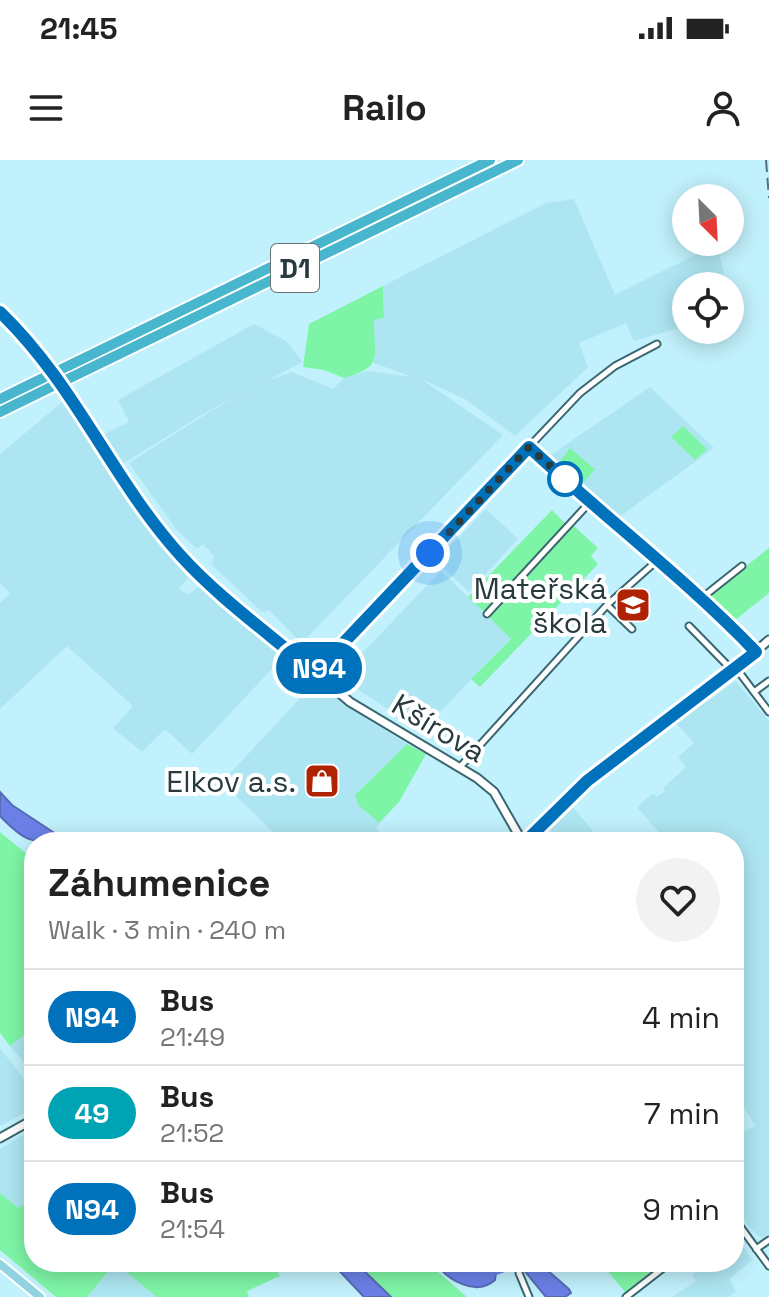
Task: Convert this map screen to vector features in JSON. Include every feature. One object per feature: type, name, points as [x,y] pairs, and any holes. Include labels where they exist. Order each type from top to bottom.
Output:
[{"type":"highway","name":"D1","points":[[0,412],[64,368],[490,160]]},
{"type":"highway","name":"D1","points":[[0,399],[51,376],[72,377],[518,160]]},
{"type":"main road","points":[[0,1264],[40,1297]]},
{"type":"street","points":[[0,312],[51,376]]},
{"type":"street","points":[[315,673],[595,379],[657,344]]},
{"type":"street","name":"Kšírova","points":[[67,390],[121,476],[180,556],[350,702],[494,792],[517,832]]},
{"type":"street","points":[[529,447],[660,558],[756,652]]},
{"type":"street","points":[[487,614],[591,501]]},
{"type":"street","points":[[459,768],[607,605],[660,558]]},
{"type":"street","points":[[703,597],[742,566]]},
{"type":"street","points":[[607,605],[632,629]]},
{"type":"street","points":[[689,626],[734,670],[769,712]]},
{"type":"street","points":[[538,832],[587,781],[769,640]]},
{"type":"street","points":[[754,692],[769,681]]},
{"type":"street","points":[[0,1138],[24,1125]]},
{"type":"street","points":[[744,1232],[769,1266]]},
{"type":"street","points":[[756,1249],[769,1240]]},
{"type":"street","points":[[626,1297],[658,1272]]},
{"type":"street","points":[[519,1273],[529,1297]]},
{"type":"shaded area","points":[[574,199],[615,295],[693,256],[720,256],[724,272],[672,272],[672,330],[634,341],[626,323],[579,343],[588,367],[515,436],[465,399],[421,379],[503,435],[296,649],[294,647],[299,641],[269,610],[262,612],[212,565],[214,556],[203,544],[197,549],[177,530],[129,463],[209,412],[263,382],[292,372],[333,389],[344,378],[368,371],[412,377],[374,363],[374,320],[384,318],[383,286],[546,203]]},
{"type":"shaded area","points":[[254,324],[286,341],[303,362],[208,411],[121,465],[103,435],[129,422],[118,400]]},
{"type":"shaded area","points":[[650,387],[714,448],[619,517],[548,457]]},
{"type":"shaded area","points":[[67,398],[136,503],[132,507],[188,578],[179,589],[188,595],[203,583],[283,657],[192,754],[165,729],[142,752],[113,728],[133,706],[67,646],[0,709],[0,603],[10,593],[0,583],[0,454]]},
{"type":"shaded area","points":[[486,509],[518,539],[469,592],[436,561]]},
{"type":"shaded area","points":[[441,571],[511,638],[422,731],[339,677]]},
{"type":"shaded area","points":[[316,681],[351,709],[407,744],[355,795],[358,805],[380,824],[376,828],[379,832],[273,832],[222,782]]},
{"type":"shaded area","points":[[736,681],[769,721],[769,1234],[761,1238],[744,1219],[744,1132],[755,1126],[744,1107],[744,832],[658,832],[637,807],[653,793],[657,797],[665,791],[663,788],[686,767],[678,757],[694,743],[676,723]]},
{"type":"shaded area","points":[[572,806],[593,831],[552,832],[549,830]]},
{"type":"shaded area","points":[[24,1035],[24,1062],[10,1046]]},
{"type":"shaded area","points":[[0,1048],[24,1079],[24,1113],[0,1126]]},
{"type":"shaded area","points":[[24,1134],[24,1205],[18,1209],[0,1193],[0,1149]]},
{"type":"shaded area","points":[[744,1248],[753,1260],[744,1267]]},
{"type":"shaded area","points":[[108,1272],[126,1272],[157,1297],[87,1297]]},
{"type":"shaded area","points":[[696,1272],[738,1272],[729,1279],[736,1292],[729,1297],[672,1297],[696,1281],[692,1275]]},
{"type":"green space","points":[[383,286],[384,318],[374,320],[375,352],[371,365],[344,378],[324,370],[303,367],[309,324]]},
{"type":"green space","points":[[683,426],[707,449],[695,460],[671,437]]},
{"type":"green space","points":[[570,448],[595,469],[585,482],[560,461]]},
{"type":"green space","points":[[552,510],[567,525],[485,613],[468,597]]},
{"type":"green space","points":[[574,526],[598,548],[591,556],[598,564],[480,687],[471,679],[511,639],[487,615]]},
{"type":"green space","points":[[769,548],[769,593],[734,621],[710,594]]},
{"type":"green space","points":[[407,744],[426,754],[399,802],[379,823],[358,805],[355,795]]},
{"type":"green space","points":[[0,832],[24,852],[24,1035],[10,1046],[0,1033]]},
{"type":"green space","points":[[0,1193],[18,1208],[24,1204],[24,1270],[0,1250]]},
{"type":"green space","points":[[26,1272],[108,1272],[87,1297],[56,1297]]},
{"type":"green space","points":[[126,1272],[278,1272],[280,1276],[247,1291],[249,1297],[157,1297]]},
{"type":"green space","points":[[365,1272],[438,1272],[467,1297],[391,1297]]},
{"type":"green space","points":[[608,1272],[651,1272],[625,1292]]},
{"type":"water","points":[[0,792],[12,805],[53,832],[24,832],[24,837],[0,816]]},
{"type":"water","points":[[340,1272],[365,1272],[391,1297],[364,1297]]},
{"type":"water","points":[[444,1272],[496,1272],[495,1280],[479,1287],[462,1284]]},
{"type":"water","points":[[525,1272],[549,1272],[571,1293],[565,1297],[546,1297]]},
{"type":"railway","points":[[766,160],[769,198]]},
{"type":"bus line","name":"N94","points":[[0,312],[52,367],[121,476],[180,556],[315,673],[529,447],[703,597],[756,652],[578,788],[536,832]]},
{"type":"place","name":"Mateřská škola","points":[[633,605]]},
{"type":"place","name":"Elkov a.s.","points":[[322,781]]},
{"type":"route","points":[[430,553],[529,447],[565,479]]}]
